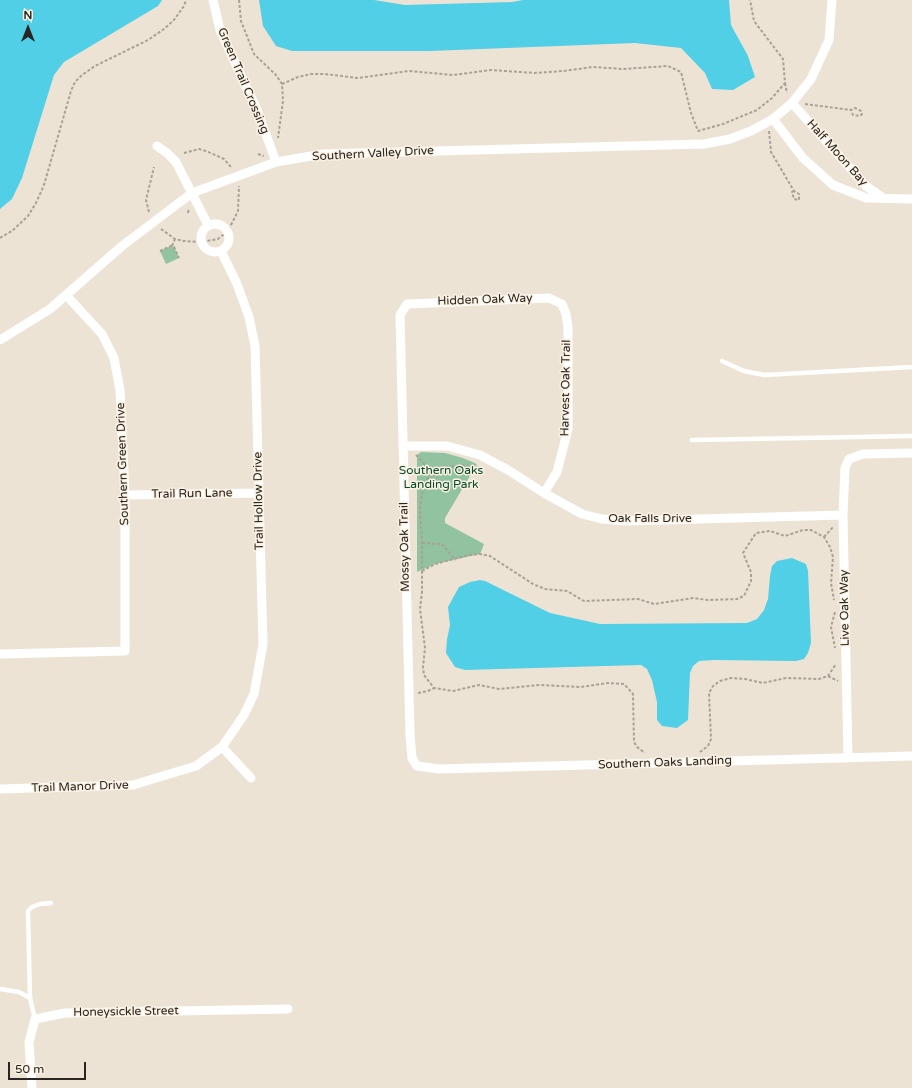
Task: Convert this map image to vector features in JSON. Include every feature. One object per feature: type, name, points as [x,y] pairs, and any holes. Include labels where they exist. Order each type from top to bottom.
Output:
[{"type":"street","name":"Green Trail Crossing","points":[[213,0],[220,30],[257,110],[276,162]]},
{"type":"street","name":"Southern Valley Drive","points":[[0,340],[50,309],[122,246],[192,193],[276,162],[323,154],[704,144],[730,139],[751,131],[770,121],[792,103],[811,79],[829,40],[832,0]]},
{"type":"street","name":"Half Moon Bay","points":[[792,103],[866,186],[884,199]]},
{"type":"street","name":"Half Moon Bay","points":[[770,121],[803,158],[833,185],[866,198],[912,199]]},
{"type":"street","points":[[156,146],[167,153],[176,162],[208,225]]},
{"type":"street","points":[[217,223],[222,225],[228,231],[230,240],[221,251],[212,252],[204,247],[201,238],[202,233],[208,225],[217,223]]},
{"type":"street","name":"Trail Hollow Drive","points":[[221,251],[237,284],[249,317],[255,346],[263,644],[259,673],[254,694],[244,715],[222,747]]},
{"type":"street","name":"Southern Green Drive","points":[[0,654],[125,651],[125,495],[120,390],[114,358],[102,334],[66,295]]},
{"type":"street","name":"Hidden Oak Way","points":[[407,304],[549,298],[562,304]]},
{"type":"street","name":"Mossy Oak Trail","points":[[407,304],[400,315],[405,446],[409,693],[412,758],[417,766]]},
{"type":"street","name":"Harvest Oak Trail","points":[[544,493],[556,472],[568,430],[568,327],[566,314],[562,304]]},
{"type":"street","name":"Oak Falls Drive","points":[[405,446],[447,446],[480,455],[582,514],[602,520],[627,521],[844,515]]},
{"type":"street","name":"Live Oak Way","points":[[848,758],[844,515],[845,468],[849,460],[863,454],[912,453]]},
{"type":"street","name":"Trail Run Lane","points":[[125,495],[259,493]]},
{"type":"street","points":[[222,747],[251,778]]},
{"type":"street","name":"Trail Manor Drive","points":[[0,789],[133,785],[196,766],[222,747]]},
{"type":"street","name":"Southern Oaks Landing","points":[[417,766],[439,769],[912,756]]},
{"type":"street","name":"Honeysickle Street","points":[[35,1019],[65,1013],[288,1009]]},
{"type":"street","points":[[32,1088],[29,1042],[35,1019]]},
{"type":"lane","points":[[722,361],[744,371],[764,375],[912,367]]},
{"type":"lane","points":[[692,440],[912,436]]},
{"type":"lane","points":[[35,1019],[30,998],[28,912],[32,907],[40,904],[52,903]]},
{"type":"lane","points":[[0,989],[19,992],[30,998]]},
{"type":"path","points":[[0,238],[12,231],[28,216],[36,203],[44,185],[71,91],[75,82],[95,66],[148,40],[164,29],[174,20],[186,0]]},
{"type":"path","points":[[239,0],[241,22],[254,54],[276,75],[282,84],[283,101],[278,132],[278,144]]},
{"type":"path","points":[[750,0],[754,21],[783,59],[785,83],[792,103],[825,105],[852,110],[853,108],[859,109],[862,114],[860,116],[853,115],[852,110]]},
{"type":"path","points":[[282,84],[298,77],[310,74],[358,78],[409,72],[453,75],[491,70],[535,73],[593,67],[623,69],[668,66],[681,72],[691,113],[698,131],[723,124],[757,110],[772,98],[785,83]]},
{"type":"path","points":[[757,110],[770,121],[771,152],[794,191],[799,194],[799,200],[796,201],[792,196],[794,191]]},
{"type":"path","points":[[184,153],[199,149],[206,151],[224,159],[231,167]]},
{"type":"path","points":[[149,212],[146,200],[154,167]]},
{"type":"path","points":[[160,251],[172,246],[175,238]]},
{"type":"path","points":[[172,246],[179,258]]},
{"type":"path","points":[[405,446],[437,478]]},
{"type":"path","points":[[434,688],[424,675],[422,667],[425,648],[420,609],[422,543],[420,508],[422,494],[426,480],[432,472],[448,466],[472,465],[479,468]]},
{"type":"path","points":[[422,571],[435,564],[455,560],[469,555],[490,556],[533,584],[545,589],[567,591],[584,601],[638,599],[654,604],[693,598],[721,600],[737,599],[744,596],[751,581],[750,572],[742,553],[756,533],[770,531],[786,536],[803,530],[811,530],[824,537],[830,547],[833,557],[831,583],[835,602]]},
{"type":"path","points":[[422,543],[442,544],[455,560]]},
{"type":"path","points":[[836,608],[831,627],[836,651]]},
{"type":"path","points":[[694,752],[701,752],[708,746],[711,739],[709,692],[712,686],[720,681],[731,678],[763,683],[794,677],[811,680],[819,679],[828,676],[838,661]]},
{"type":"path","points":[[409,693],[428,691],[434,688],[452,691],[479,686],[499,689],[540,685],[581,687],[608,683],[624,684],[633,694],[634,742],[637,747],[647,753]]},
{"type":"green space","points":[[171,246],[174,247],[179,258],[166,264],[160,251]]},
{"type":"green space","name":"Southern Oaks Landing Park","points":[[421,452],[445,453],[477,464],[445,518],[445,523],[484,544],[480,554],[435,564],[417,572],[417,455]]},
{"type":"water","points":[[0,0],[162,0],[158,6],[64,62],[54,75],[22,178],[12,199],[0,209]]},
{"type":"water","points":[[259,0],[374,0],[405,5],[512,2],[523,0],[729,0],[731,25],[748,56],[755,77],[733,90],[712,89],[705,73],[681,48],[635,43],[430,51],[292,51],[276,46],[263,26]]},
{"type":"water","points":[[792,558],[806,564],[808,571],[811,643],[808,653],[804,659],[796,661],[699,661],[693,666],[690,673],[688,720],[677,728],[662,726],[657,720],[657,702],[652,680],[647,669],[641,665],[465,670],[455,667],[446,653],[450,625],[448,607],[459,587],[470,582],[480,580],[485,581],[550,613],[600,624],[747,623],[757,619],[764,610],[768,599],[772,566],[777,561]]}]
